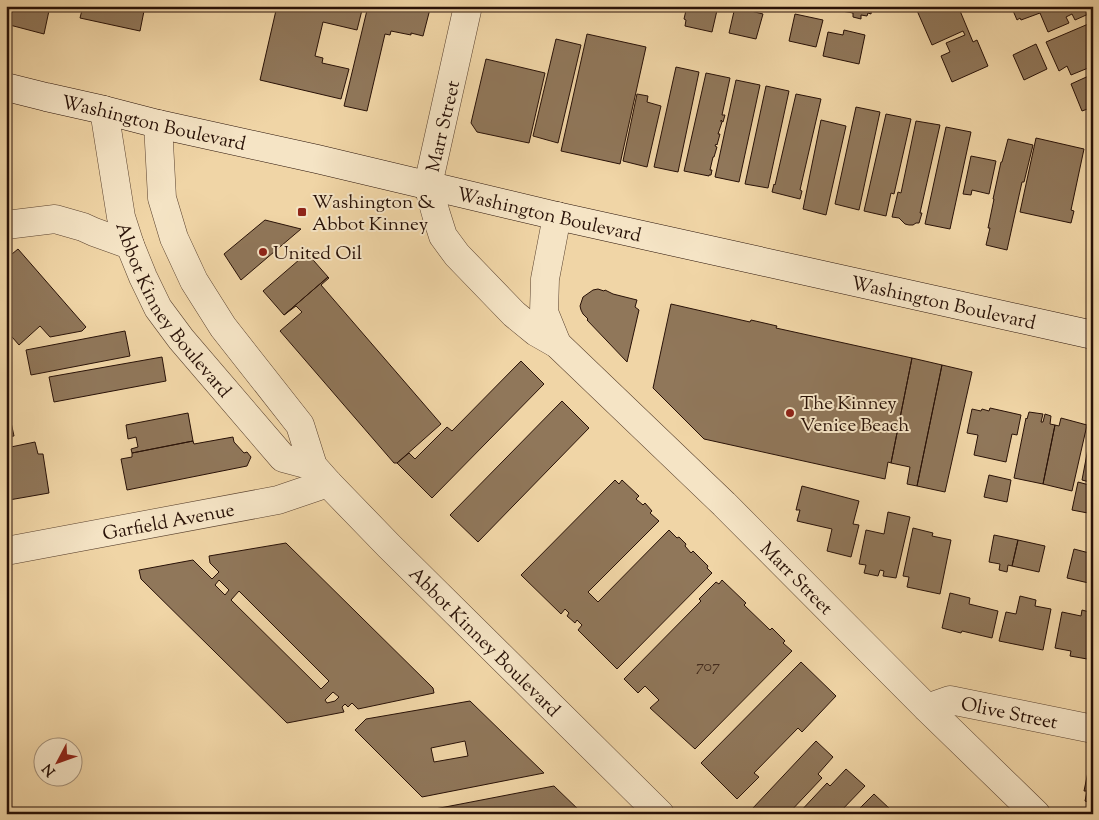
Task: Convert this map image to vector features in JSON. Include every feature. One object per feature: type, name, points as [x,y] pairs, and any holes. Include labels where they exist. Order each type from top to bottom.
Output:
[{"type":"street","name":"Marr Street","points":[[468,6],[428,185],[444,236],[457,255],[514,314],[536,332],[557,344],[724,504],[927,708],[1036,814]]},
{"type":"street","name":"Washington Boulevard","points":[[6,87],[557,216],[1093,335]]},
{"type":"street","name":"Abbot Kinney Boulevard","points":[[104,110],[121,217],[143,277],[158,308],[181,339],[283,458],[320,474]]},
{"type":"street","name":"Abbot Kinney Boulevard","points":[[158,124],[162,198],[174,238],[194,281],[223,327],[300,425],[320,474],[409,566],[660,814]]},
{"type":"street","name":"Marr Street","points":[[557,216],[545,279],[544,312],[557,344]]},
{"type":"street","points":[[6,225],[55,219],[83,227],[130,245]]},
{"type":"street","name":"Garfield Avenue","points":[[6,551],[278,500],[320,474]]},
{"type":"street","name":"Olive Street","points":[[927,708],[950,700],[1093,729]]},
{"type":"building","points":[[6,6],[50,6],[44,34],[6,24]]},
{"type":"building","points":[[83,6],[145,6],[140,31],[80,18]]},
{"type":"building","points":[[277,6],[363,6],[357,30],[323,22],[315,56],[323,58],[322,63],[349,69],[341,99],[260,80]]},
{"type":"building","points":[[368,6],[428,6],[430,9],[423,36],[391,31],[390,35],[385,34],[367,111],[344,106]]},
{"type":"building","points":[[594,6],[610,6],[609,10]]},
{"type":"building","points":[[666,6],[683,6],[682,10]]},
{"type":"building","points":[[687,6],[718,6],[712,32],[685,26],[686,20],[684,19]]},
{"type":"building","points":[[837,6],[872,6],[871,14],[868,13],[867,16],[861,15],[861,19],[853,17],[853,13],[836,10]]},
{"type":"building","points":[[915,6],[958,6],[973,42],[977,40],[988,66],[952,82],[941,56],[950,52],[946,43],[965,35],[963,31],[932,45]]},
{"type":"building","points":[[1011,6],[1091,6],[1093,12],[1075,20],[1072,14],[1066,17],[1069,23],[1048,32],[1040,13],[1017,20]]},
{"type":"building","points":[[735,7],[763,14],[756,39],[729,33]]},
{"type":"building","points":[[795,14],[823,20],[816,47],[789,41]]},
{"type":"building","points":[[1093,22],[1093,66],[1071,75],[1067,66],[1059,71],[1046,42]]},
{"type":"building","points":[[844,30],[865,35],[859,64],[823,56],[828,32],[843,35]]},
{"type":"building","points":[[587,34],[646,47],[620,164],[561,151]]},
{"type":"building","points":[[556,39],[581,45],[558,143],[533,136]]},
{"type":"building","points":[[1036,44],[1047,69],[1024,80],[1013,55]]},
{"type":"building","points":[[486,59],[545,73],[529,143],[477,132],[471,123]]},
{"type":"building","points":[[676,67],[699,72],[678,172],[654,167]]},
{"type":"building","points":[[706,73],[730,78],[722,115],[725,115],[723,122],[721,120],[718,134],[720,134],[715,146],[717,147],[710,170],[712,170],[711,175],[709,176],[684,171]]},
{"type":"building","points":[[1093,74],[1093,107],[1082,111],[1071,84]]},
{"type":"building","points":[[736,80],[760,85],[739,182],[715,177]]},
{"type":"building","points":[[766,86],[789,91],[768,188],[745,184]]},
{"type":"building","points":[[637,94],[648,96],[647,102],[661,106],[647,167],[623,161]]},
{"type":"building","points":[[796,94],[821,99],[800,190],[802,191],[800,199],[772,192]]},
{"type":"building","points":[[856,107],[880,112],[859,210],[835,204]]},
{"type":"building","points":[[886,114],[911,119],[894,194],[891,193],[886,216],[864,211]]},
{"type":"building","points":[[821,120],[846,126],[826,215],[803,209]]},
{"type":"building","points":[[916,121],[940,125],[919,223],[909,225],[899,218],[892,217],[898,192],[901,193]]},
{"type":"building","points":[[946,127],[971,132],[950,229],[925,224]]},
{"type":"building","points":[[1036,138],[1084,149],[1071,210],[1074,211],[1071,223],[1020,212]]},
{"type":"building","points":[[1008,139],[1033,145],[1024,182],[1022,182],[1007,250],[986,245],[993,199]]},
{"type":"building","points":[[971,156],[996,161],[989,194],[972,190],[971,195],[963,194]]},
{"type":"building","points":[[265,220],[301,229],[241,280],[224,254]]},
{"type":"building","points":[[18,249],[86,327],[82,331],[50,337],[40,326],[19,345],[6,330],[6,259]]},
{"type":"building","points":[[307,253],[328,277],[284,315],[263,291]]},
{"type":"building","points":[[328,277],[321,285],[441,424],[397,463],[394,463],[280,331],[302,312],[296,306],[284,315]]},
{"type":"building","points":[[598,289],[637,300],[635,307],[639,310],[627,362],[587,320],[581,310],[580,306],[583,297]]},
{"type":"building","name":"The Kinney Venice Beach","points":[[671,304],[750,322],[751,320],[777,326],[776,328],[912,358],[891,463],[888,462],[885,479],[704,439],[653,388]]},
{"type":"building","points":[[125,331],[130,356],[31,375],[26,350]]},
{"type":"building","points":[[162,357],[166,381],[54,402],[49,377]]},
{"type":"building","points":[[912,358],[942,365],[917,486],[907,484],[910,467],[891,463]]},
{"type":"building","points":[[521,361],[544,384],[432,498],[397,463],[409,453],[415,459],[447,427],[452,431]]},
{"type":"building","points":[[942,365],[972,372],[945,492],[917,486]]},
{"type":"building","points":[[562,401],[589,428],[478,542],[450,515]]},
{"type":"building","points":[[990,408],[1021,415],[1017,435],[1012,434],[1006,462],[974,455],[978,435],[967,433],[972,409],[989,411]]},
{"type":"building","points":[[1029,412],[1043,414],[1041,422],[1043,422],[1045,414],[1051,416],[1050,424],[1055,425],[1043,484],[1014,478],[1026,418]]},
{"type":"building","points":[[9,413],[14,436],[6,437],[6,414]]},
{"type":"building","points":[[188,413],[193,441],[132,453],[131,449],[138,447],[136,437],[128,439],[126,425]]},
{"type":"building","points":[[1061,418],[1087,425],[1072,491],[1043,484],[1055,425],[1059,426]]},
{"type":"building","points":[[233,437],[234,442],[244,453],[247,452],[251,457],[247,466],[127,490],[121,459],[132,457],[132,453],[193,441],[194,444]]},
{"type":"building","points":[[1090,438],[1093,439],[1093,483],[1082,480]]},
{"type":"building","points":[[35,442],[38,454],[43,454],[49,493],[9,500],[6,487],[6,448]]},
{"type":"building","points":[[989,475],[1011,480],[1007,502],[984,497]]},
{"type":"building","points":[[615,480],[619,484],[622,480],[639,496],[636,499],[643,505],[645,503],[652,511],[650,513],[659,521],[588,592],[598,602],[669,530],[686,544],[685,546],[691,553],[693,551],[708,566],[707,568],[712,573],[617,669],[578,630],[582,625],[577,620],[575,623],[567,616],[569,613],[565,609],[561,614],[521,575]]},
{"type":"building","points":[[1078,482],[1093,486],[1093,514],[1072,510]]},
{"type":"building","points":[[802,486],[859,501],[853,524],[859,525],[851,557],[827,551],[832,529],[797,521],[800,510],[796,510]]},
{"type":"building","points":[[888,512],[910,517],[896,578],[883,576],[884,571],[880,570],[878,576],[864,573],[866,565],[859,564],[866,530],[884,534]]},
{"type":"building","points":[[913,528],[933,533],[932,536],[951,540],[940,594],[907,587],[909,577],[903,576]]},
{"type":"building","points":[[994,535],[1018,540],[1012,566],[1008,565],[1007,572],[999,570],[1000,564],[989,562]]},
{"type":"building","points":[[1018,540],[1045,546],[1039,572],[1012,566]]},
{"type":"building","points":[[286,543],[433,688],[434,693],[358,709],[352,703],[348,707],[345,704],[342,707],[344,712],[287,723],[141,579],[139,570],[193,560],[212,579],[219,572],[210,563],[209,556]],"holes":[[[219,580],[229,590],[225,595],[215,585]],[[239,591],[329,681],[321,689],[231,600]],[[333,692],[339,697],[335,701],[327,703],[325,700]]]},
{"type":"building","points":[[1074,549],[1093,554],[1093,584],[1067,578]]},
{"type":"building","points":[[722,580],[746,603],[744,605],[770,630],[772,628],[785,641],[783,643],[792,651],[695,749],[650,708],[659,700],[645,686],[638,693],[624,679],[701,601],[699,599],[716,582],[719,584]]},
{"type":"building","points":[[950,593],[970,598],[969,604],[998,611],[992,638],[942,628]]},
{"type":"building","points":[[1020,596],[1036,600],[1035,606],[1051,609],[1043,650],[999,641],[1006,612],[1016,614]]},
{"type":"building","points":[[1082,610],[1093,613],[1093,660],[1070,656],[1071,651],[1055,648],[1062,612],[1081,616]]},
{"type":"building","points":[[801,662],[836,696],[802,732],[798,728],[754,773],[759,777],[737,799],[701,763]]},
{"type":"building","points":[[470,701],[544,773],[422,797],[355,730],[366,719]],"holes":[[[465,741],[468,756],[434,762],[431,748]]]},
{"type":"building","points":[[816,741],[833,757],[818,774],[822,778],[788,814],[758,814],[752,809]]},
{"type":"building","points":[[1089,767],[1093,768],[1093,804],[1085,801],[1087,791],[1084,791]]},
{"type":"building","points":[[846,769],[865,786],[838,814],[798,814],[827,783],[830,786]]},
{"type":"building","points":[[554,786],[583,814],[409,814]]},
{"type":"building","points":[[874,794],[891,810],[888,814],[848,814],[854,808],[857,811]]},
{"type":"place","name":"Washington & Abbot Kinney","points":[[302,212]]},
{"type":"place","name":"United Oil","points":[[263,252]]},
{"type":"place","name":"The Kinney Venice Beach","points":[[790,413]]}]
